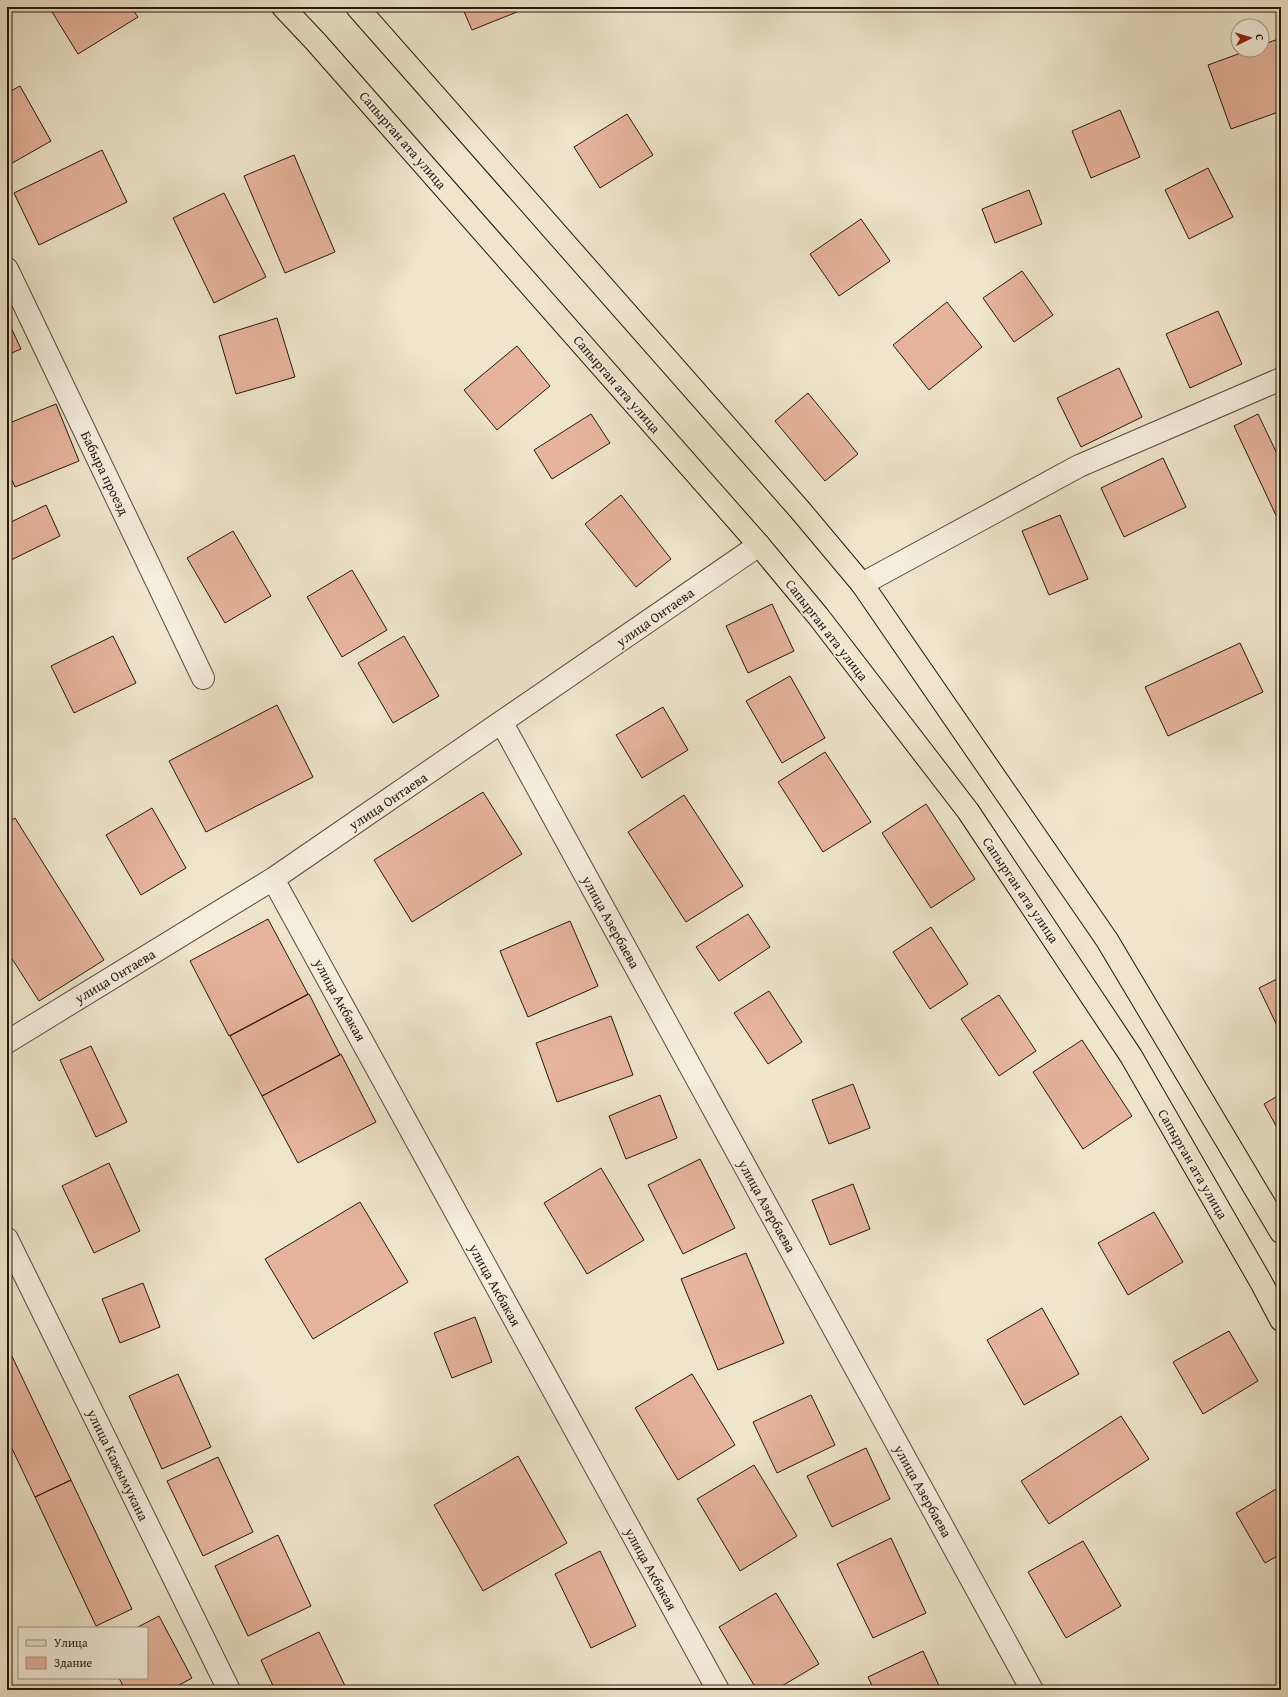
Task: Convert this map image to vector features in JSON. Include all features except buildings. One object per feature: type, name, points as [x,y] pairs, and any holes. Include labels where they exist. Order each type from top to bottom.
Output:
[{"type":"main road","name":"Сапырган ата улица","points":[[282,7],[316,42],[759,545],[818,616],[968,811],[1131,1056],[1261,1282],[1281,1320]]},
{"type":"main road","points":[[358,7],[800,510],[862,584],[1107,940],[1281,1232]]},
{"type":"street","name":"Бабыра проезд","points":[[7,269],[203,678]]},
{"type":"street","points":[[862,584],[1079,466],[1281,379]]},
{"type":"street","name":"улица Онтаева","points":[[8,1039],[273,879],[759,545]]},
{"type":"street","name":"улица Азербаева","points":[[502,723],[1032,1690]]},
{"type":"street","name":"улица Акбакая","points":[[273,879],[718,1690]]},
{"type":"street","name":"улица Кажымукана","points":[[7,1239],[229,1690]]}]
